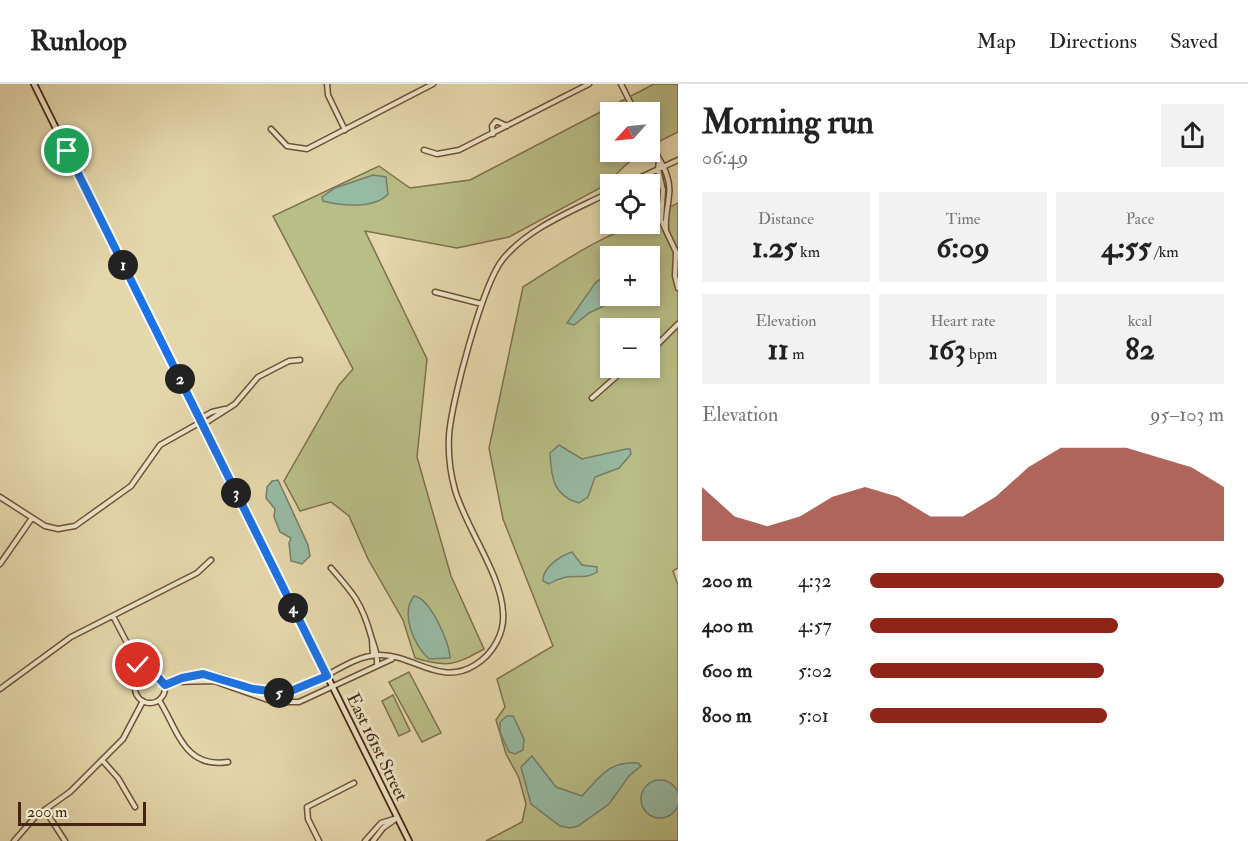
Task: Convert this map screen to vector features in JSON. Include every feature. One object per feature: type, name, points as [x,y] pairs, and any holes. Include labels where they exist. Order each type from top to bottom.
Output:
[{"type":"street","name":"East 161st Street","points":[[34,84],[409,841]]},
{"type":"street","points":[[327,84],[328,95],[345,130]]},
{"type":"street","points":[[271,129],[287,146],[303,149],[433,84]]},
{"type":"street","points":[[621,84],[630,102]]},
{"type":"street","points":[[424,150],[431,154],[452,152],[590,85]]},
{"type":"street","points":[[493,134],[492,126],[496,121],[507,126]]},
{"type":"street","points":[[647,174],[678,160]]},
{"type":"street","points":[[659,162],[657,169],[662,184],[660,216],[676,252],[675,276],[678,288]]},
{"type":"street","points":[[660,162],[664,166],[670,193],[666,230]]},
{"type":"street","points":[[165,685],[182,678],[203,674],[253,689],[279,693],[327,676],[375,655],[393,658],[433,672],[464,670],[474,666],[493,648],[503,624],[501,599],[461,508],[449,460],[452,417],[482,304],[494,272],[515,246],[558,219],[600,197]]},
{"type":"street","points":[[662,200],[668,202]]},
{"type":"street","points":[[435,292],[482,304]]},
{"type":"street","points":[[660,342],[678,324]]},
{"type":"street","points":[[0,497],[45,526],[58,529],[82,523],[131,486],[160,444],[201,422],[219,416],[241,399],[258,377],[289,361],[300,360]]},
{"type":"street","points":[[592,398],[615,378]]},
{"type":"street","points":[[201,422],[212,412],[226,409]]},
{"type":"street","points":[[0,564],[32,518]]},
{"type":"street","points":[[0,688],[71,637],[197,573],[211,560]]},
{"type":"street","points":[[331,567],[361,604],[377,664]]},
{"type":"street","points":[[113,616],[143,674]]},
{"type":"street","points":[[174,682],[214,681],[274,702],[288,703],[312,698],[332,685],[393,658]]},
{"type":"street","points":[[143,674],[155,674],[165,685],[163,695],[159,700],[144,701],[137,696],[135,688],[137,680],[143,674]]},
{"type":"street","points":[[159,700],[190,754],[205,763],[228,762]]},
{"type":"street","points":[[14,841],[45,810],[70,792],[128,732],[144,701]]},
{"type":"street","points":[[102,760],[118,778],[135,807]]},
{"type":"street","points":[[319,841],[308,819],[307,807],[354,783]]},
{"type":"street","points":[[45,810],[65,841]]},
{"type":"street","points":[[365,841],[381,823],[397,818]]},
{"type":"street","points":[[373,841],[383,828],[397,818]]},
{"type":"shaded area","points":[[654,84],[678,84],[678,132],[660,141],[660,102],[620,102]]},
{"type":"shaded area","points":[[600,112],[600,162],[629,162],[616,174],[600,174],[600,188],[509,237],[457,248],[365,231],[427,359],[417,457],[451,576],[484,649],[458,662],[444,664],[415,658],[403,620],[368,559],[349,516],[331,502],[300,511],[284,481],[339,385],[353,369],[273,216],[379,166],[410,188],[470,180]]},
{"type":"shaded area","points":[[373,175],[386,177],[388,194],[382,199],[357,205],[323,201],[322,197],[335,188]]},
{"type":"shaded area","points":[[678,203],[678,568],[673,571],[678,585],[678,841],[486,841],[522,822],[526,804],[519,778],[506,754],[496,720],[505,707],[497,679],[553,646],[503,519],[489,448],[523,287],[614,234],[660,234],[660,212]]},
{"type":"shaded area","points":[[600,279],[600,306],[604,306],[589,313],[574,325],[567,323]]},
{"type":"shaded area","points":[[559,445],[582,459],[626,449],[630,449],[631,454],[619,468],[595,477],[588,497],[579,503],[570,500],[555,484],[550,453]]},
{"type":"shaded area","points":[[278,480],[308,545],[310,556],[302,564],[291,561],[289,543],[291,538],[280,532],[274,517],[275,509],[266,498],[267,487],[272,481]]},
{"type":"shaded area","points":[[572,552],[582,565],[597,567],[597,572],[587,576],[563,578],[549,584],[543,581],[543,576],[549,567],[562,556]]},
{"type":"shaded area","points":[[414,596],[426,604],[438,622],[447,642],[450,658],[429,659],[418,646],[411,629],[408,611]]},
{"type":"shaded area","points":[[409,672],[441,733],[422,742],[389,682]]},
{"type":"shaded area","points":[[393,695],[410,731],[399,736],[382,701]]},
{"type":"shaded area","points":[[507,716],[513,716],[524,739],[523,750],[515,754],[509,752],[500,732],[500,722]]},
{"type":"shaded area","points":[[532,756],[556,787],[582,796],[612,768],[628,763],[638,763],[641,766],[629,776],[609,804],[578,826],[570,828],[560,826],[531,804],[521,767]]},
{"type":"shaded area","points":[[660,780],[674,785],[678,792],[678,806],[674,813],[660,818],[646,813],[641,799],[646,785]]},
{"type":"route","points":[[67,151],[327,676],[286,693],[279,693],[253,689],[203,674],[182,678],[165,685],[155,674],[143,674],[138,665]]}]
